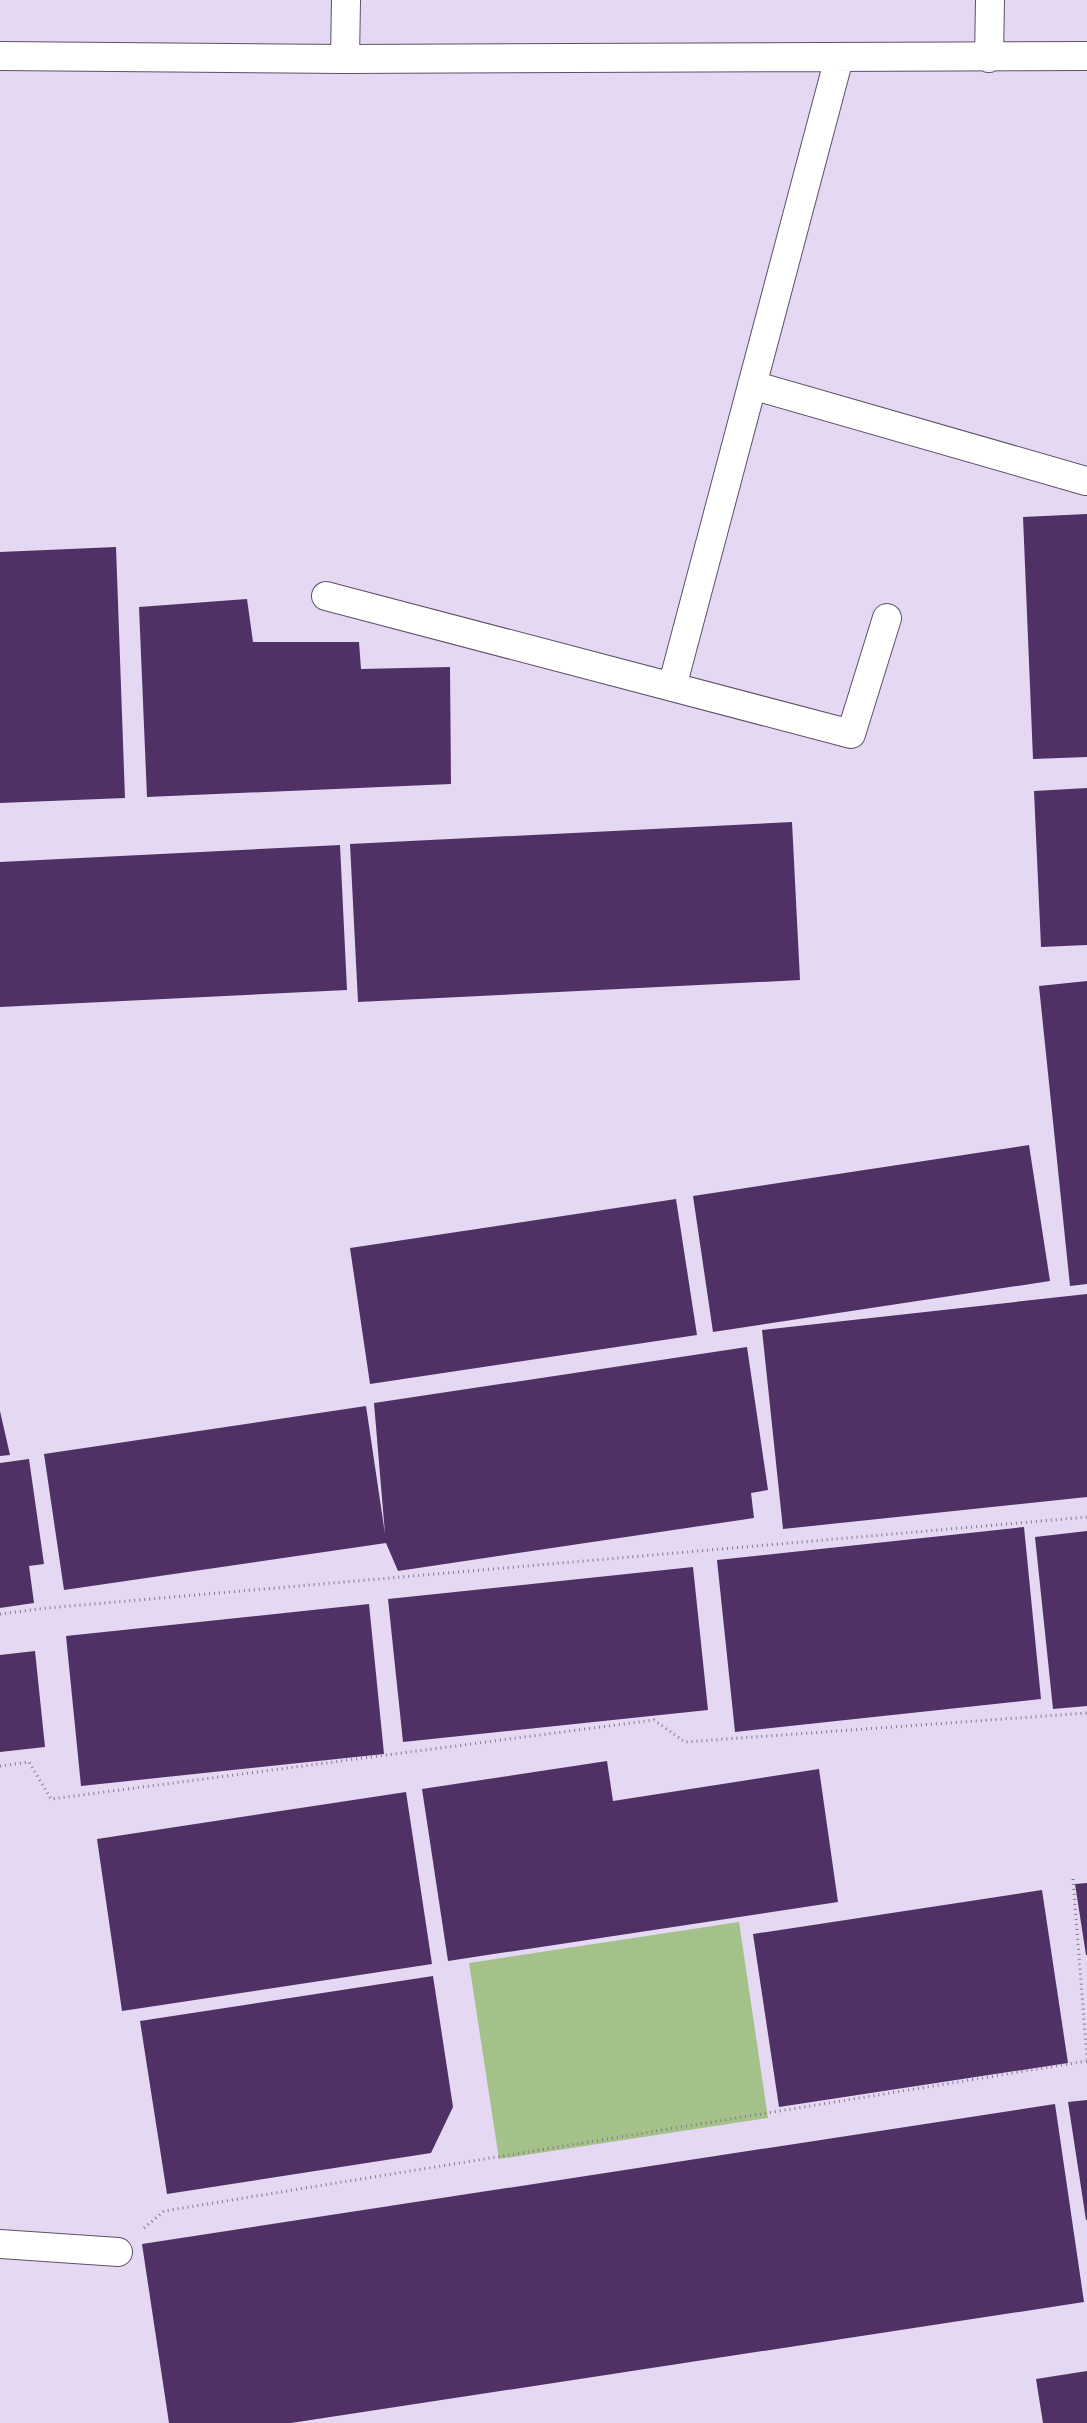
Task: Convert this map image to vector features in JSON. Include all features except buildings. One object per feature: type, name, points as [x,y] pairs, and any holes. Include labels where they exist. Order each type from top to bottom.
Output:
[{"type":"street","points":[[345,59],[346,0]]},
{"type":"street","points":[[989,58],[990,0]]},
{"type":"street","points":[[0,56],[345,59],[989,58],[1087,56]]},
{"type":"street","points":[[672,687],[839,58]]},
{"type":"street","points":[[752,385],[1086,481]]},
{"type":"street","points":[[326,596],[851,734],[887,618]]},
{"type":"street","points":[[0,2244],[118,2252]]},
{"type":"path","points":[[0,1614],[46,1608],[1087,1517]]},
{"type":"path","points":[[0,1766],[30,1762],[51,1800],[654,1720],[685,1742],[1087,1713]]},
{"type":"path","points":[[118,2252],[164,2211],[1087,2060],[1073,1879]]},
{"type":"green space","points":[[739,1922],[768,2118],[499,2159],[469,1963]]}]
